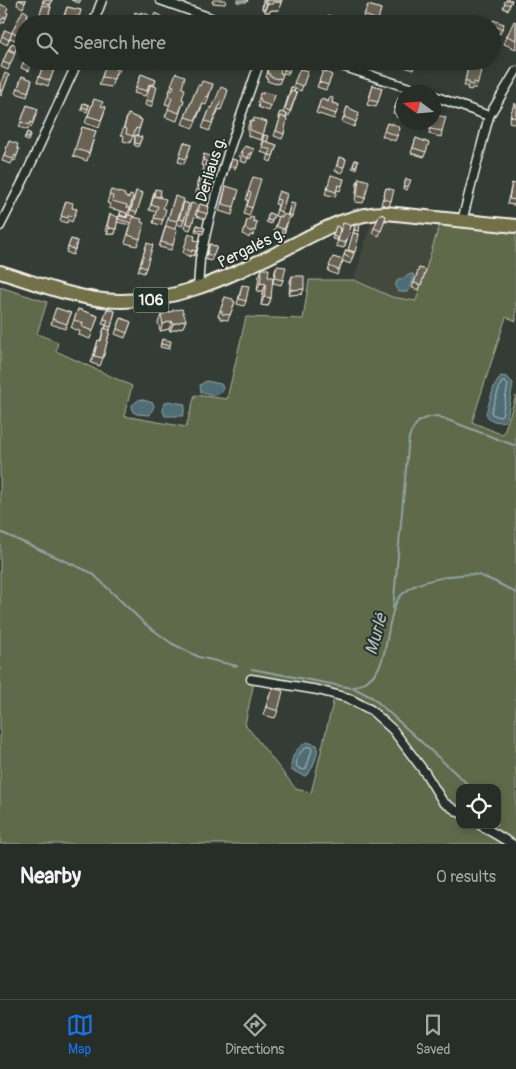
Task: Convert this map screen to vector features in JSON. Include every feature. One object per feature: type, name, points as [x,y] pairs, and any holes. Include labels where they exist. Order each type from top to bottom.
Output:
[{"type":"main road","name":"Pergalės g.","points":[[0,272],[75,295],[104,300],[146,300],[166,298],[217,281],[349,218],[370,213],[516,226]]},
{"type":"street","points":[[96,15],[102,0]]},
{"type":"street","points":[[160,0],[202,15]]},
{"type":"street","points":[[0,226],[24,179],[74,70]]},
{"type":"street","name":"Derliaus g.","points":[[198,288],[200,259],[209,220],[228,153],[257,70]]},
{"type":"street","points":[[354,70],[400,85]]},
{"type":"street","points":[[462,221],[489,116],[516,71]]},
{"type":"street","points":[[441,99],[489,116]]},
{"type":"street","points":[[251,678],[318,690],[348,698],[371,710],[392,730],[426,774],[443,802],[456,810]]},
{"type":"street","points":[[487,829],[512,844]]},
{"type":"shaded area","points":[[373,216],[440,223],[416,301],[392,297],[354,280]]},
{"type":"green space","points":[[440,223],[516,229],[516,321],[506,317],[472,422],[503,435],[516,396],[516,844],[0,844],[0,287],[47,302],[37,334],[58,342],[56,351],[132,386],[124,416],[186,427],[195,395],[227,399],[246,317],[303,319],[309,280],[354,280],[392,297],[416,301]],"holes":[[[254,682],[334,698],[311,793],[296,789],[245,724]]]},
{"type":"water","points":[[411,274],[414,275],[412,284],[407,292],[399,292],[395,287],[397,281]]},
{"type":"water","points":[[501,376],[507,377],[513,383],[507,418],[505,421],[499,422],[491,420],[486,413],[494,387]]},
{"type":"water","points":[[206,381],[221,384],[223,387],[221,392],[214,395],[201,392],[200,385]]},
{"type":"water","points":[[140,399],[153,403],[154,406],[150,415],[133,412],[132,405]]},
{"type":"water","points":[[168,401],[184,404],[183,416],[165,416],[163,411],[164,404]]},
{"type":"water","points":[[307,742],[317,745],[317,749],[312,767],[305,776],[291,770],[291,765],[294,753]]},
{"type":"building","points":[[43,0],[52,0],[50,5],[43,2]]},
{"type":"building","points":[[265,0],[282,0],[281,2],[267,4]]},
{"type":"building","points":[[506,0],[512,0],[510,5],[504,3]]},
{"type":"building","points":[[0,4],[8,8],[6,18],[4,17],[2,20],[0,19]]},
{"type":"building","points":[[43,5],[51,7],[49,15],[40,15]]},
{"type":"building","points":[[368,5],[381,9],[379,15],[364,15]]},
{"type":"building","points":[[67,7],[81,10],[80,15],[65,15]]},
{"type":"building","points":[[23,10],[28,13],[27,15],[20,15]]},
{"type":"building","points":[[135,12],[141,14],[141,12],[149,15],[134,15]]},
{"type":"building","points":[[514,21],[516,22],[516,40],[507,36]]},
{"type":"building","points":[[5,30],[12,33],[9,40],[2,36]]},
{"type":"building","points":[[12,43],[15,45],[15,52],[9,49]]},
{"type":"building","points":[[8,50],[15,53],[10,65],[3,62]]},
{"type":"building","points":[[42,70],[54,70],[50,81],[39,77]]},
{"type":"building","points":[[104,70],[117,70],[114,79],[102,77]]},
{"type":"building","points":[[268,70],[281,70],[280,73],[283,74],[281,79],[278,79],[269,76],[270,74],[267,73]]},
{"type":"building","points":[[300,70],[308,71],[303,86],[294,83]]},
{"type":"building","points":[[468,70],[481,70],[478,83],[474,82],[473,85],[469,84],[469,81],[465,81]]},
{"type":"building","points":[[323,71],[332,75],[328,85],[319,82]]},
{"type":"building","points":[[5,73],[9,75],[3,91],[0,90],[0,84]]},
{"type":"building","points":[[176,73],[185,76],[182,88],[185,89],[182,99],[184,100],[179,113],[168,109],[172,98],[168,96],[174,86],[171,85]]},
{"type":"building","points":[[141,74],[156,80],[154,85],[149,84],[147,91],[136,88]]},
{"type":"building","points":[[22,76],[32,80],[28,92],[18,88]]},
{"type":"building","points":[[202,81],[213,84],[208,97],[206,96],[195,120],[185,117],[198,85],[200,86]]},
{"type":"building","points":[[150,85],[157,87],[153,102],[146,100]]},
{"type":"building","points":[[373,85],[382,88],[378,102],[369,100]]},
{"type":"building","points":[[221,87],[228,90],[224,102],[221,101],[212,123],[205,121],[210,108],[212,108]]},
{"type":"building","points":[[291,87],[295,88],[294,92],[290,92]]},
{"type":"building","points":[[291,91],[297,93],[290,111],[285,109]]},
{"type":"building","points":[[263,92],[275,95],[271,106],[260,102],[260,93],[263,94]]},
{"type":"building","points":[[330,97],[333,98],[332,103],[339,105],[336,114],[318,108],[321,99],[328,102]]},
{"type":"building","points":[[94,99],[103,102],[101,106],[106,107],[101,120],[88,116]]},
{"type":"building","points":[[83,103],[89,105],[88,109],[82,107]]},
{"type":"building","points":[[514,104],[516,104],[516,118],[510,116]]},
{"type":"building","points":[[27,105],[38,109],[33,123],[31,122],[29,125],[21,122]]},
{"type":"building","points":[[347,107],[359,113],[356,122],[344,117]]},
{"type":"building","points":[[280,112],[287,114],[286,118],[278,116]]},
{"type":"building","points":[[128,114],[142,120],[139,129],[136,128],[133,136],[126,134],[127,129],[124,128]]},
{"type":"building","points":[[281,116],[287,119],[284,134],[276,131]]},
{"type":"building","points":[[441,116],[446,117],[442,131],[436,130],[441,130]]},
{"type":"building","points":[[254,118],[267,122],[263,135],[250,130],[250,121],[253,122]]},
{"type":"building","points":[[387,123],[392,125],[392,123],[396,126],[396,130],[399,130],[397,136],[384,131]]},
{"type":"building","points":[[82,127],[96,131],[89,153],[75,149]]},
{"type":"building","points":[[27,132],[31,134],[29,138],[25,137]]},
{"type":"building","points":[[135,135],[142,137],[139,144],[135,143]]},
{"type":"building","points":[[264,135],[269,136],[267,142],[262,142]]},
{"type":"building","points":[[416,138],[429,143],[426,152],[413,148]]},
{"type":"building","points":[[9,141],[18,144],[17,156],[15,155],[13,159],[4,156]]},
{"type":"building","points":[[264,141],[277,145],[273,156],[269,155],[271,150],[262,147]]},
{"type":"building","points":[[184,142],[191,145],[186,159],[179,157]]},
{"type":"building","points":[[245,146],[254,149],[248,158],[242,156],[243,152],[241,151]]},
{"type":"building","points":[[204,154],[216,158],[215,160],[218,161],[217,166],[213,168],[205,165],[206,161],[203,160]]},
{"type":"building","points":[[339,157],[346,159],[344,167],[337,166]]},
{"type":"building","points":[[232,159],[238,161],[236,167],[230,165]]},
{"type":"building","points":[[355,160],[358,161],[356,167],[353,166]]},
{"type":"building","points":[[331,175],[344,179],[342,186],[338,185],[336,192],[327,189]]},
{"type":"building","points":[[253,177],[261,179],[252,208],[247,206],[251,193],[248,192]]},
{"type":"building","points":[[199,178],[210,182],[206,192],[198,190]]},
{"type":"building","points":[[359,178],[369,181],[365,198],[357,196]]},
{"type":"building","points":[[406,179],[411,180],[408,187],[404,186]]},
{"type":"building","points":[[512,183],[516,184],[516,200],[509,199]]},
{"type":"building","points":[[226,186],[239,190],[234,207],[222,204]]},
{"type":"building","points":[[386,188],[394,190],[391,201],[383,199]]},
{"type":"building","points":[[155,189],[161,190],[160,197],[154,196]]},
{"type":"building","points":[[111,190],[125,194],[124,196],[129,198],[130,195],[133,196],[130,208],[126,207],[127,205],[112,201],[113,196],[109,195]]},
{"type":"building","points":[[136,191],[143,193],[137,212],[131,210]]},
{"type":"building","points":[[279,191],[287,194],[282,212],[277,210],[280,200],[276,199]]},
{"type":"building","points":[[154,196],[166,199],[163,208],[166,209],[163,220],[154,218],[158,206],[151,205]]},
{"type":"building","points":[[175,196],[184,199],[177,221],[168,219]]},
{"type":"building","points":[[66,201],[73,203],[72,208],[77,209],[74,217],[69,215],[68,218],[61,216]]},
{"type":"building","points":[[184,202],[189,204],[184,220],[179,219]]},
{"type":"building","points":[[191,203],[198,205],[192,225],[186,223]]},
{"type":"building","points":[[291,203],[295,204],[292,216],[288,215]]},
{"type":"building","points":[[200,204],[209,207],[207,214],[198,211]]},
{"type":"building","points":[[121,211],[127,213],[126,217],[120,215]]},
{"type":"building","points":[[269,213],[274,215],[272,221],[267,220]]},
{"type":"building","points":[[110,214],[118,217],[116,229],[107,226]]},
{"type":"building","points":[[283,214],[289,216],[283,229],[276,226],[279,216],[282,217]]},
{"type":"building","points":[[380,214],[386,216],[381,231],[374,228]]},
{"type":"building","points":[[128,215],[133,216],[131,223],[118,219],[119,216],[127,218]]},
{"type":"building","points":[[133,217],[142,219],[141,222],[144,223],[140,239],[128,235]]},
{"type":"building","points":[[250,217],[254,218],[253,221],[257,222],[255,231],[252,230],[251,232],[245,228]]},
{"type":"building","points":[[343,223],[350,225],[350,232],[345,243],[338,241]]},
{"type":"building","points":[[197,225],[205,228],[203,231],[196,229]]},
{"type":"building","points":[[355,225],[360,225],[359,231],[354,230]]},
{"type":"building","points":[[166,226],[177,230],[173,245],[161,242]]},
{"type":"building","points":[[336,226],[340,228],[338,238],[333,236]]},
{"type":"building","points":[[353,233],[359,234],[355,252],[348,250]]},
{"type":"building","points":[[189,234],[195,236],[194,240],[199,241],[196,251],[192,250],[192,252],[184,248]]},
{"type":"building","points":[[71,239],[77,241],[75,250],[68,247]]},
{"type":"building","points":[[147,243],[153,245],[146,268],[140,266]]},
{"type":"building","points":[[210,244],[217,247],[213,256],[207,254]]},
{"type":"building","points":[[346,250],[354,253],[352,259],[344,255]]},
{"type":"building","points":[[333,257],[343,260],[339,270],[329,266]]},
{"type":"building","points":[[277,266],[286,267],[283,280],[274,278]]},
{"type":"building","points":[[419,268],[426,270],[421,285],[414,283]]},
{"type":"building","points":[[262,269],[269,269],[268,277],[273,277],[271,298],[264,297],[266,284],[260,283]]},
{"type":"building","points":[[292,276],[304,276],[304,289],[291,290]]},
{"type":"building","points":[[242,285],[249,286],[246,301],[239,299]]},
{"type":"building","points":[[225,297],[233,299],[235,302],[230,315],[222,314],[222,311],[220,311]]},
{"type":"building","points":[[56,308],[71,313],[67,324],[52,319]]},
{"type":"building","points":[[78,309],[98,316],[93,331],[82,327],[83,323],[74,320]]},
{"type":"building","points":[[107,309],[115,311],[111,327],[106,326],[108,320],[104,319]]},
{"type":"building","points":[[182,309],[186,320],[173,324],[172,321],[163,324],[161,315],[173,310]]},
{"type":"building","points":[[121,318],[131,322],[127,333],[117,329]]},
{"type":"building","points":[[104,328],[110,330],[103,358],[94,356],[98,340],[101,341]]},
{"type":"building","points":[[162,339],[171,341],[170,346],[161,344]]},
{"type":"building","points":[[272,688],[283,691],[278,711],[266,707]]},
{"type":"waterway","points":[[393,609],[409,437],[416,424],[423,419],[437,416],[516,446]]},
{"type":"waterway","name":"Murlė","points":[[0,532],[92,573],[145,624],[171,643],[199,657],[237,666]]},
{"type":"waterway","name":"Murlė","points":[[252,669],[352,688],[366,682],[381,663],[385,652],[392,613],[397,601],[412,587],[436,579],[472,574],[502,585],[516,593]]},
{"type":"waterway","points":[[354,688],[373,698],[468,784]]}]
